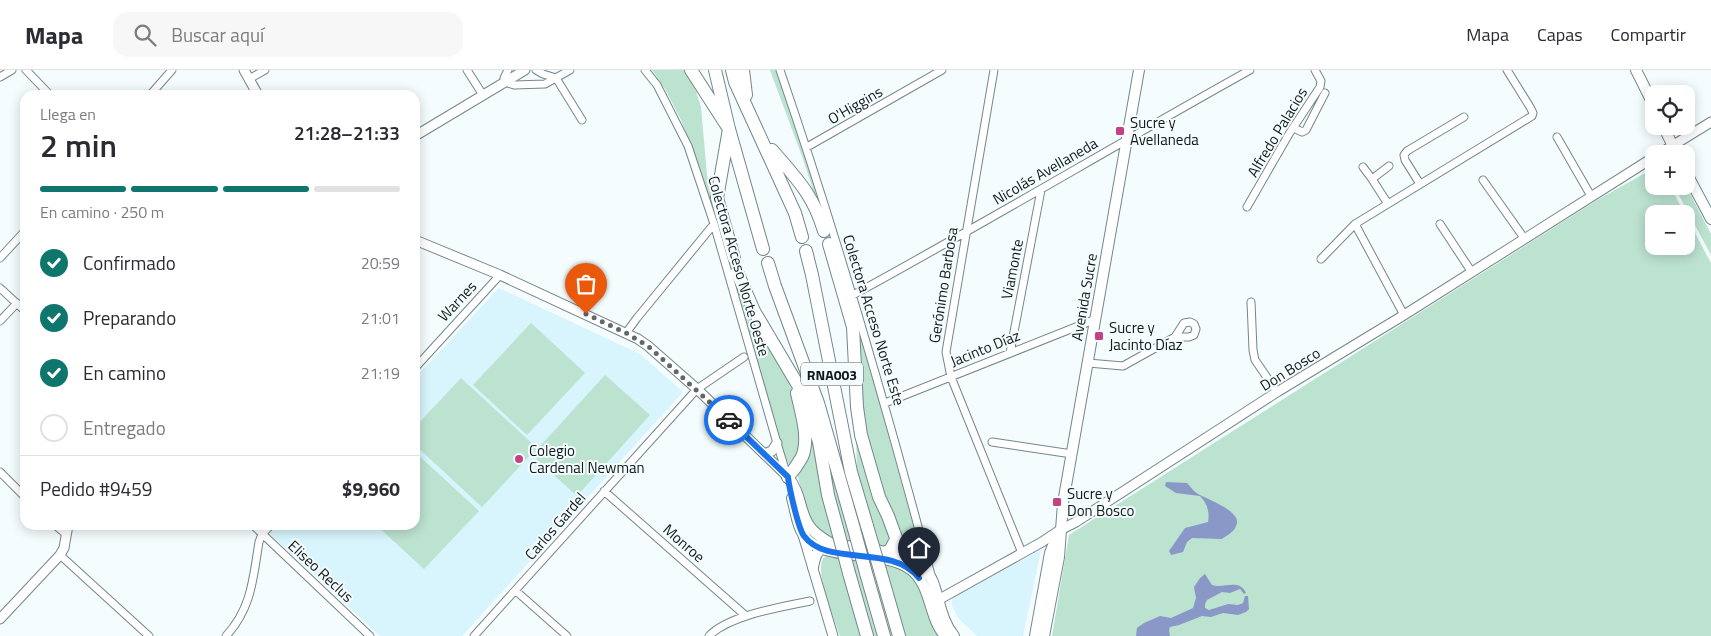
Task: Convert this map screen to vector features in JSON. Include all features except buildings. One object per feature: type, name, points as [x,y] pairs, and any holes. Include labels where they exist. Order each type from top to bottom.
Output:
[{"type":"highway","points":[[691,70],[729,129],[717,198],[734,258]]},
{"type":"highway","points":[[715,70],[729,129],[764,249]]},
{"type":"highway","points":[[732,70],[735,82],[795,213],[802,237]]},
{"type":"highway","points":[[743,70],[751,116]]},
{"type":"highway","points":[[762,138],[806,189],[818,211],[824,230]]},
{"type":"highway","points":[[828,244],[853,327],[857,406],[861,435],[879,497],[896,539],[904,553],[913,560]]},
{"type":"highway","name":"RNA003","points":[[806,251],[851,472],[867,526],[882,560],[899,636]]},
{"type":"highway","name":"RNA003","points":[[768,262],[818,403],[884,636]]},
{"type":"highway","points":[[738,272],[754,311],[787,365],[810,410],[819,442],[828,495],[867,636]]},
{"type":"highway","points":[[787,365],[800,407],[805,444],[801,459],[788,477]]},
{"type":"highway","points":[[882,560],[896,539]]},
{"type":"main road","name":"Avenida Sucre","points":[[1044,636],[1059,557],[1060,530],[1072,454],[1139,70]]},
{"type":"main road","points":[[1636,70],[1645,88]]},
{"type":"main road","points":[[1695,189],[1711,219]]},
{"type":"main road","points":[[788,477],[789,488],[803,535],[820,548],[902,564],[915,574],[925,588],[939,626],[946,636]]},
{"type":"main road","points":[[788,477],[795,486],[807,523],[813,531],[832,544],[882,560],[913,560],[920,565],[932,580],[943,618],[954,636]]},
{"type":"main road","name":"Avenida Sucre","points":[[1035,636],[1050,554],[1054,539],[1060,530]]},
{"type":"main road","points":[[812,567],[820,548],[832,544]]},
{"type":"street","points":[[0,77],[12,70]]},
{"type":"street","points":[[26,70],[45,90]]},
{"type":"street","points":[[154,90],[172,70]]},
{"type":"street","points":[[244,70],[255,90]]},
{"type":"street","points":[[249,80],[265,70]]},
{"type":"street","points":[[468,70],[483,94]]},
{"type":"street","points":[[505,82],[504,78],[508,70]]},
{"type":"street","points":[[420,133],[525,70]]},
{"type":"street","points":[[536,70],[556,78],[582,120]]},
{"type":"street","points":[[505,82],[514,85],[545,84],[570,70]]},
{"type":"street","name":"Colectora Acceso Norte Oeste","points":[[645,70],[657,85],[688,146],[714,224],[776,443],[788,477]]},
{"type":"street","name":"Colectora Acceso Norte Este","points":[[780,70],[807,148],[853,294],[932,580]]},
{"type":"street","name":"O'Higgins","points":[[807,148],[942,70]]},
{"type":"street","name":"Gerónimo Barbosa","points":[[994,70],[946,352],[951,377],[1022,553]]},
{"type":"street","name":"Nicolás Avellaneda","points":[[853,294],[1041,190],[1250,70]]},
{"type":"street","name":"Alfredo Palacios","points":[[1247,207],[1321,84],[1314,70]]},
{"type":"street","points":[[1321,259],[1355,224],[1532,116],[1530,107],[1507,70]]},
{"type":"street","points":[[1294,128],[1302,132],[1306,130],[1325,93]]},
{"type":"street","points":[[1420,184],[1405,160],[1404,155],[1407,151],[1464,117]]},
{"type":"street","points":[[1681,145],[1711,122]]},
{"type":"street","points":[[1556,137],[1591,196]]},
{"type":"street","name":"Don Bosco","points":[[938,600],[1084,517],[1278,392],[1645,163]]},
{"type":"street","points":[[1372,179],[1389,166]]},
{"type":"street","points":[[1363,167],[1388,204]]},
{"type":"street","points":[[1483,180],[1524,238]]},
{"type":"street","name":"Viamonte","points":[[1010,353],[1041,190]]},
{"type":"street","points":[[626,333],[714,224]]},
{"type":"street","points":[[1355,224],[1404,315]]},
{"type":"street","points":[[1440,224],[1472,271]]},
{"type":"street","points":[[0,258],[20,236]]},
{"type":"street","points":[[420,242],[626,333],[648,346],[788,477]]},
{"type":"street","name":"Warnes","points":[[420,363],[500,276]]},
{"type":"street","points":[[0,288],[20,306]]},
{"type":"street","points":[[1251,302],[1255,360],[1278,392]]},
{"type":"street","points":[[0,321],[17,303]]},
{"type":"street","name":"Jacinto Díaz","points":[[884,403],[1096,319]]},
{"type":"street","points":[[1088,363],[1123,366],[1175,337]]},
{"type":"street","points":[[697,390],[744,357]]},
{"type":"street","name":"Carlos Gardel","points":[[474,636],[604,490],[697,390]]},
{"type":"street","points":[[992,442],[1072,454]]},
{"type":"street","points":[[764,454],[772,451],[776,443]]},
{"type":"street","points":[[0,472],[20,492]]},
{"type":"street","name":"Monroe","points":[[604,490],[746,616]]},
{"type":"street","points":[[0,619],[60,555],[64,548],[67,530]]},
{"type":"street","name":"Eliseo Reclus","points":[[258,530],[370,636]]},
{"type":"street","points":[[226,636],[237,622],[250,597],[259,542],[266,530]]},
{"type":"street","points":[[803,535],[833,636]]},
{"type":"street","points":[[60,555],[149,636]]},
{"type":"street","points":[[516,590],[567,636]]},
{"type":"street","points":[[709,636],[715,629],[746,616],[810,600]]},
{"type":"shaded area","name":"Colegio Cardenal Newman","points":[[499,288],[640,354],[683,392],[462,636],[380,636],[269,533],[272,530],[420,530],[420,373]]},
{"type":"shaded area","points":[[1041,550],[1023,636],[977,636],[959,619],[952,606],[952,598]]},
{"type":"green space","points":[[652,70],[686,70],[696,91],[701,107],[707,175],[738,286],[786,373],[795,400],[801,449],[791,464],[786,463],[703,177],[681,120],[665,89]]},
{"type":"green space","points":[[770,70],[776,70],[851,296],[920,549],[914,554],[901,540],[866,434],[837,264],[803,159]]},
{"type":"green space","points":[[1645,173],[1645,195],[1675,195],[1680,205],[1645,205],[1645,255],[1695,255],[1695,233],[1711,263],[1711,636],[1052,636],[1069,535],[1599,199]]},
{"type":"green space","points":[[1679,195],[1691,195],[1711,234],[1711,255],[1695,225],[1695,205],[1684,205]]},
{"type":"green space","points":[[531,323],[585,373],[527,435],[473,385]]},
{"type":"green space","points":[[605,375],[650,415],[577,496],[532,455]]},
{"type":"green space","points":[[461,378],[537,448],[482,507],[420,450],[420,422]]},
{"type":"green space","points":[[811,419],[824,500],[832,536],[840,538],[820,431],[853,543],[830,539],[810,523],[797,473]]},
{"type":"green space","points":[[856,432],[893,545],[878,548],[857,475]]},
{"type":"green space","points":[[420,457],[479,511],[424,569],[381,530],[420,530]]},
{"type":"green space","points":[[837,554],[862,636],[840,636],[827,598],[821,568],[825,557]]},
{"type":"green space","points":[[846,555],[857,556],[880,636],[869,636]]},
{"type":"green space","points":[[881,560],[912,572],[943,636],[903,636]]},
{"type":"water","points":[[1166,482],[1187,483],[1198,494],[1230,511],[1237,521],[1235,528],[1222,539],[1192,538],[1187,542],[1183,552],[1171,555],[1169,551],[1185,528],[1208,522],[1209,515],[1206,505],[1200,496],[1176,493],[1165,486]]},
{"type":"water","points":[[1205,574],[1212,585],[1235,585],[1239,586],[1246,593],[1244,594],[1240,589],[1230,593],[1222,592],[1207,600],[1205,608],[1209,610],[1228,604],[1238,605],[1243,603],[1245,596],[1248,596],[1249,609],[1238,615],[1223,613],[1211,617],[1202,616],[1170,627],[1170,636],[1136,636],[1137,628],[1144,623],[1160,616],[1171,618],[1193,608],[1196,598],[1194,587]]},
{"type":"way so far","points":[[586,314],[638,339],[648,346],[729,420]]},
{"type":"place","name":"Sucre y Avellaneda","points":[[1120,131]]},
{"type":"place","name":"Sucre y Jacinto Díaz","points":[[1099,336]]},
{"type":"place","name":"Colegio Cardenal Newman","points":[[519,459]]},
{"type":"place","name":"Sucre y Don Bosco","points":[[1057,502]]},
{"type":"route","points":[[729,420],[788,477],[789,488],[803,535],[811,543],[828,550],[879,558],[902,564],[910,568],[919,578]]}]
